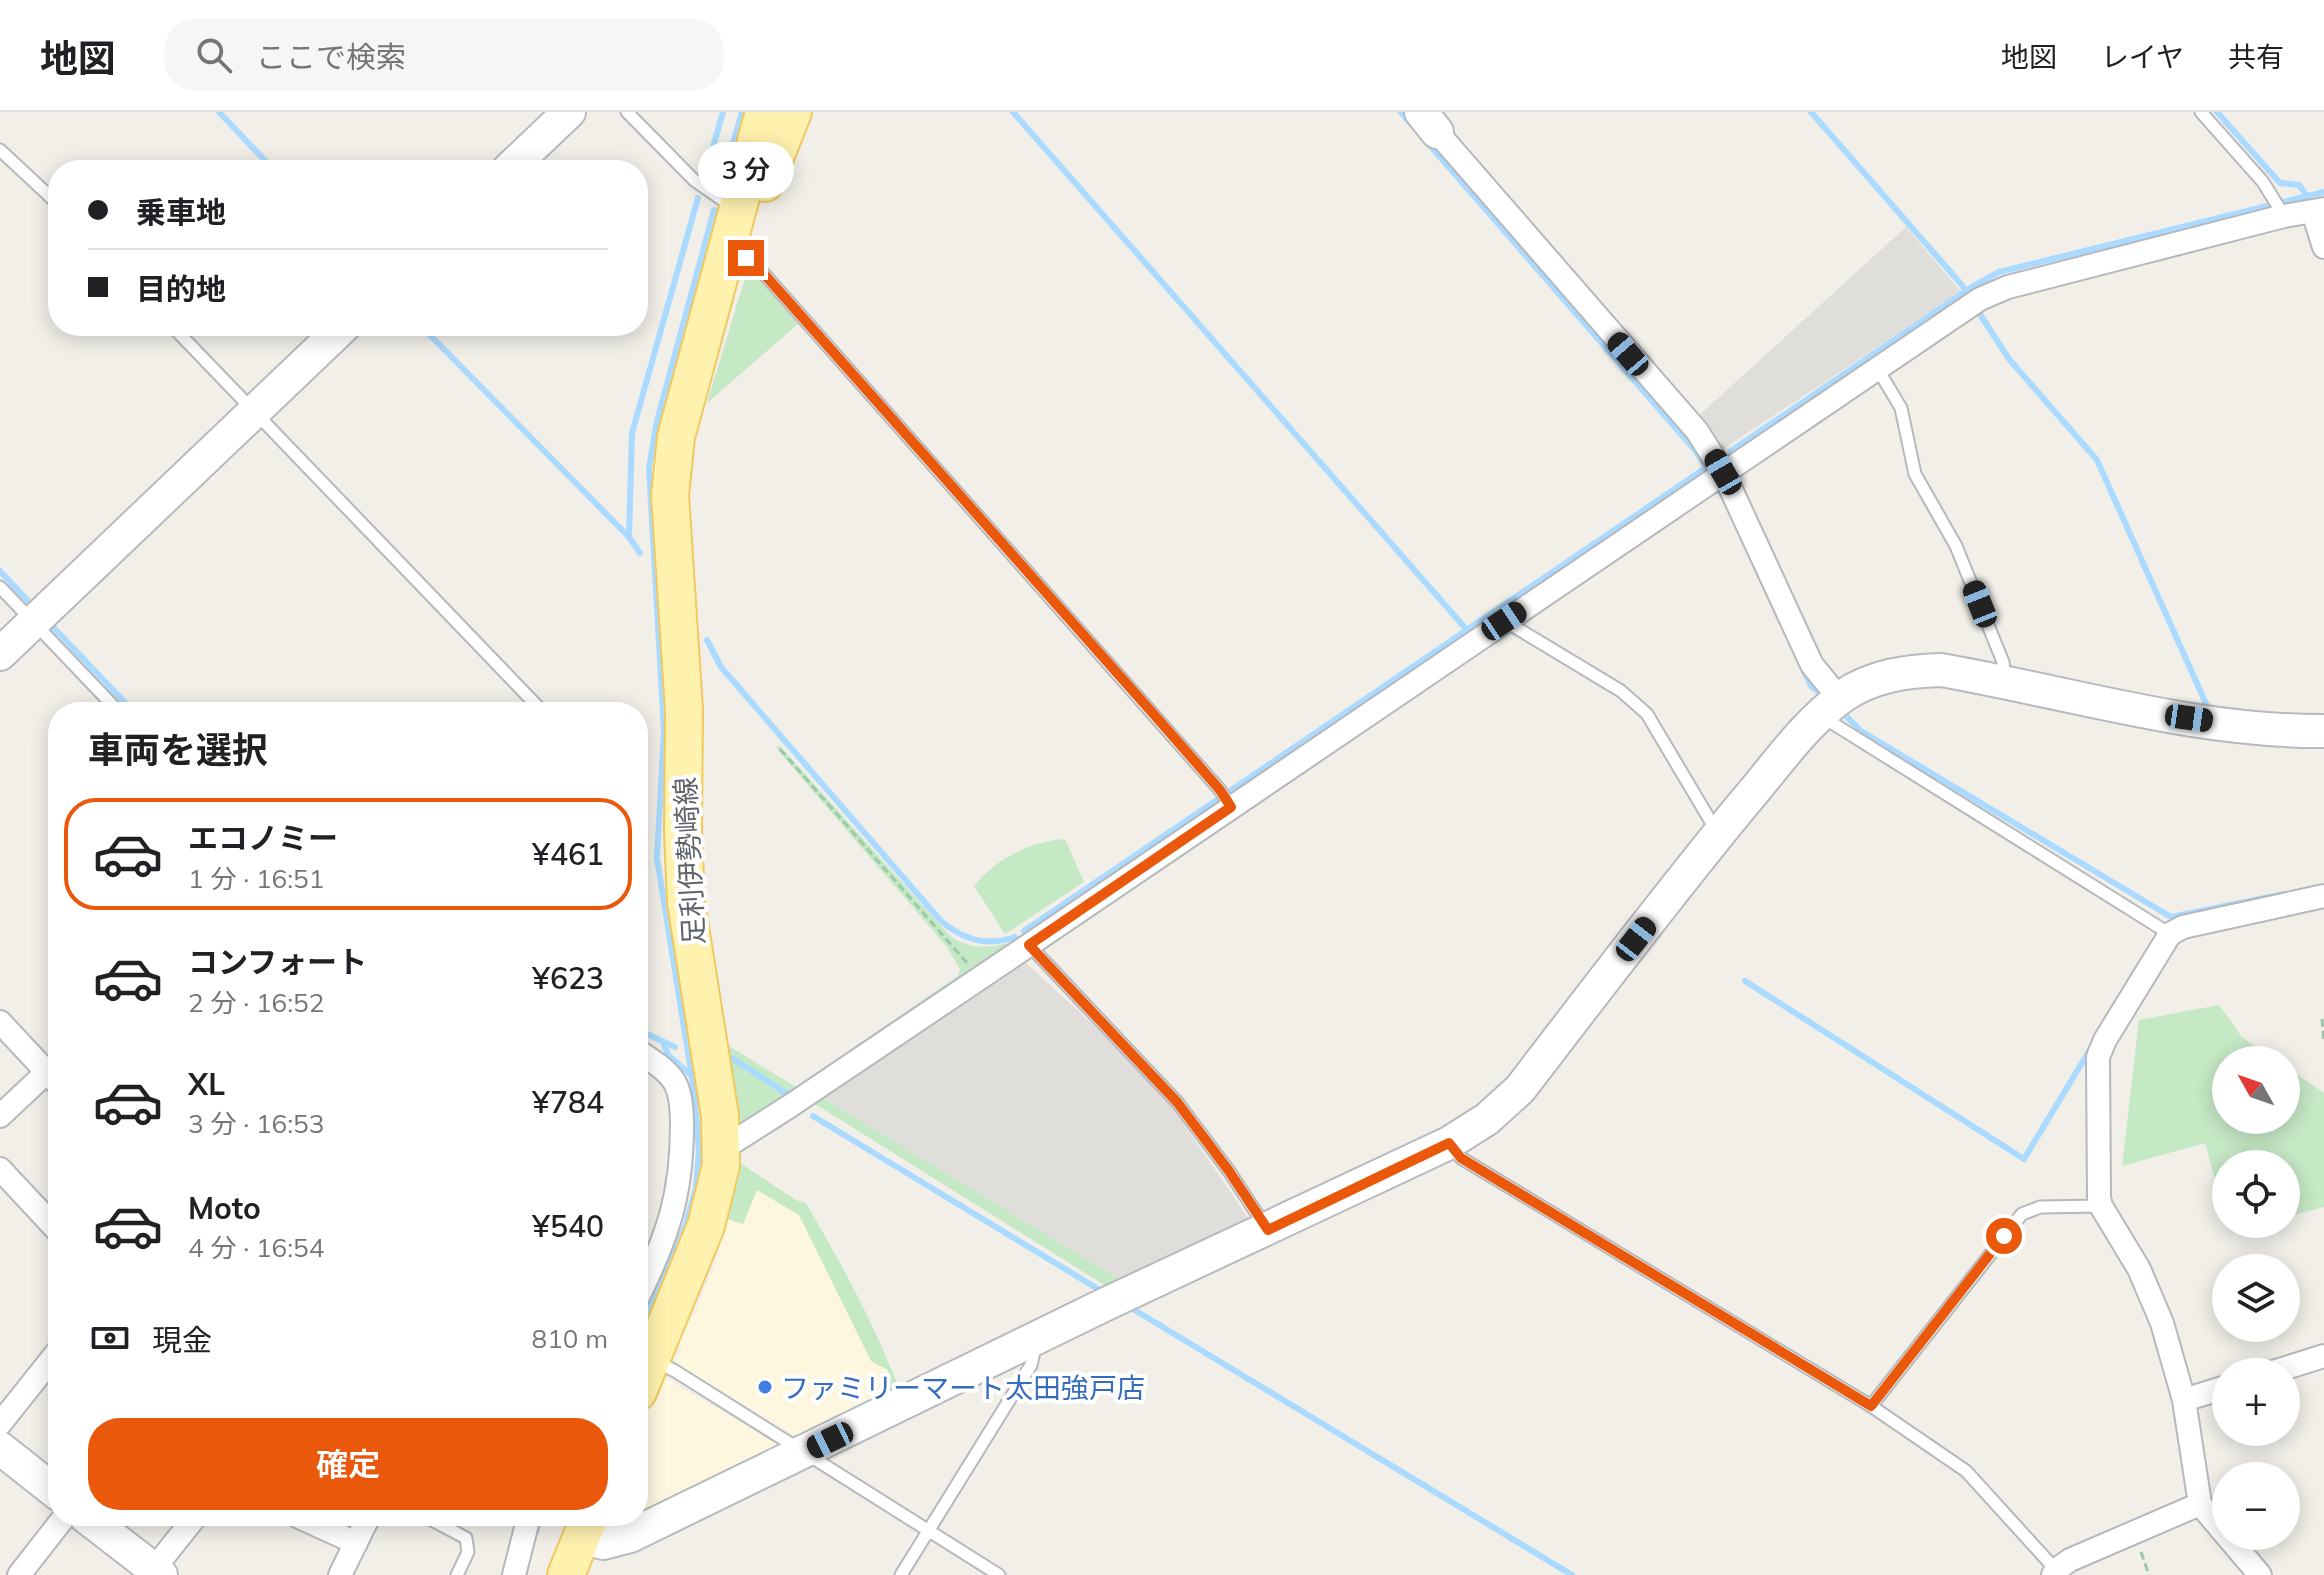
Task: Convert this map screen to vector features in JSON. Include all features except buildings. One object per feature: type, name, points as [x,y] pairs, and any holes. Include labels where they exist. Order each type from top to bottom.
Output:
[{"type":"main road","name":"足利伊勢崎線","points":[[648,1363],[709,1218],[718,1183],[722,1146],[715,1079],[686,902],[684,710],[670,495],[676,437],[764,112]]},
{"type":"main road","name":"足利伊勢崎線","points":[[709,318],[793,112]]},
{"type":"main road","points":[[566,1575],[586,1526]]},
{"type":"street","points":[[519,160],[569,112]]},
{"type":"street","points":[[1426,117],[1697,431],[1723,472],[1830,707]]},
{"type":"street","points":[[722,1146],[790,1106],[1980,299],[2008,287],[2318,210],[2324,247]]},
{"type":"street","points":[[0,654],[334,336]]},
{"type":"street","points":[[586,1526],[603,1543],[630,1536],[1449,1143],[1487,1119],[1520,1089],[1718,834],[1804,731],[1830,707],[1886,676],[1941,670],[2189,718],[2279,731],[2324,731]]},
{"type":"street","points":[[2212,1519],[2200,1504],[2184,1400],[2162,1323],[2139,1269],[2099,1198],[2098,1057],[2105,1040],[2170,934],[2183,927],[2324,896]]},
{"type":"street","points":[[0,1022],[48,1073]]},
{"type":"street","points":[[648,1058],[676,1084],[682,1119],[682,1146],[674,1211],[648,1277]]},
{"type":"street","points":[[0,1116],[48,1082]]},
{"type":"street","points":[[0,1169],[48,1220]]},
{"type":"street","points":[[2300,1364],[2324,1356]]},
{"type":"street","points":[[0,1424],[48,1364]]},
{"type":"street","points":[[2184,1400],[2212,1391]]},
{"type":"street","points":[[0,1448],[48,1486]]},
{"type":"street","points":[[2054,1572],[2070,1560],[2200,1504]]},
{"type":"street","points":[[19,1575],[57,1526]]},
{"type":"street","points":[[97,1526],[154,1573],[189,1526]]},
{"type":"street","points":[[319,1526],[356,1543]]},
{"type":"street","points":[[340,1575],[364,1526]]},
{"type":"street","points":[[514,1575],[526,1526]]},
{"type":"street","points":[[2238,1550],[2260,1575]]},
{"type":"lane","points":[[627,112],[694,180],[727,205],[737,208]]},
{"type":"lane","points":[[2201,112],[2263,182],[2284,216]]},
{"type":"lane","points":[[0,150],[48,195]]},
{"type":"lane","points":[[735,255],[757,266],[1220,790],[1231,807]]},
{"type":"lane","points":[[181,336],[533,702]]},
{"type":"lane","points":[[1877,368],[1901,408],[1915,474],[1956,546],[2003,662],[2005,682]]},
{"type":"lane","points":[[0,587],[109,702]]},
{"type":"lane","points":[[1504,621],[1621,691],[1647,714],[1718,834]]},
{"type":"lane","points":[[1830,707],[2170,934]]},
{"type":"lane","points":[[1029,945],[1177,1102],[1229,1171],[1268,1230]]},
{"type":"lane","points":[[1449,1143],[1461,1158],[1871,1406],[1966,1471],[2054,1572]]},
{"type":"lane","points":[[1871,1406],[2022,1214],[2040,1207],[2101,1206]]},
{"type":"lane","points":[[901,1575],[1031,1365],[1037,1339]]},
{"type":"lane","points":[[648,1374],[675,1371],[999,1575]]},
{"type":"lane","points":[[443,1526],[466,1538],[468,1552],[457,1575]]},
{"type":"path","points":[[780,749],[979,978]]},
{"type":"path","points":[[2322,1019],[2324,1043]]},
{"type":"path","points":[[2134,1532],[2149,1575]]},
{"type":"shaded area","points":[[1906,227],[1961,292],[1720,451],[1695,419]]},
{"type":"shaded area","points":[[1026,963],[1114,1044],[1170,1104],[1248,1218],[1124,1282],[820,1096]]},
{"type":"shaded area","points":[[737,1161],[796,1200],[806,1203],[828,1240],[900,1390],[802,1440],[675,1363],[682,1347],[672,1341],[683,1314],[694,1317],[720,1251],[710,1247]]},
{"type":"shaded area","points":[[660,1375],[788,1450],[648,1518],[648,1406]]},
{"type":"green space","points":[[755,275],[798,324],[707,403],[745,278]]},
{"type":"green space","points":[[779,745],[951,937],[980,947],[1011,942],[1014,945],[733,1135],[724,1043],[796,1087],[958,976],[960,969],[947,947],[776,748]]},
{"type":"green space","points":[[1065,839],[1084,882],[1005,934],[974,886],[992,868],[1015,853],[1039,843]]},
{"type":"green space","points":[[2219,1005],[2242,1037],[2255,1046],[2212,1046],[2212,1134],[2300,1134],[2300,1077],[2324,1093],[2324,1207],[2300,1213],[2300,1150],[2212,1150],[2212,1168],[2205,1143],[2122,1166],[2139,1020]]},
{"type":"green space","points":[[820,1096],[1124,1282],[1109,1288],[812,1102]]},
{"type":"green space","points":[[737,1161],[796,1200],[806,1203],[857,1295],[900,1390],[885,1398],[883,1393],[888,1370],[871,1361],[799,1215],[757,1190],[743,1224],[719,1217]]},
{"type":"waterway","points":[[219,112],[265,160]]},
{"type":"waterway","points":[[703,182],[723,112]]},
{"type":"waterway","points":[[719,192],[742,112]]},
{"type":"waterway","points":[[1013,112],[1467,630]]},
{"type":"waterway","points":[[1401,112],[1411,124]]},
{"type":"waterway","points":[[1811,112],[1970,298]]},
{"type":"waterway","points":[[2217,112],[2280,183],[2299,185],[2307,196]]},
{"type":"waterway","points":[[1024,931],[1707,467],[1427,142]]},
{"type":"waterway","points":[[1731,451],[1975,285],[1999,272],[2324,192]]},
{"type":"waterway","points":[[629,537],[632,433],[698,198]]},
{"type":"waterway","points":[[648,1309],[685,1227],[696,1188],[699,1150],[694,1090],[657,858],[664,731],[649,468],[657,421],[714,210]]},
{"type":"waterway","points":[[1976,308],[2009,359],[2097,460],[2208,708],[2213,709]]},
{"type":"waterway","points":[[431,336],[629,537],[640,553]]},
{"type":"waterway","points":[[0,571],[29,602]]},
{"type":"waterway","points":[[55,629],[124,702]]},
{"type":"waterway","points":[[707,640],[721,667],[941,921],[958,933],[976,940],[1015,937]]},
{"type":"waterway","points":[[1804,671],[1811,686],[1827,699]]},
{"type":"waterway","points":[[1841,711],[1861,731],[2171,917],[2284,894]]},
{"type":"waterway","points":[[1745,981],[2024,1159],[2091,1048]]},
{"type":"waterway","points":[[648,1035],[675,1047]]},
{"type":"waterway","points":[[664,1044],[668,1055],[692,1076]]},
{"type":"waterway","points":[[732,1058],[787,1094]]},
{"type":"waterway","points":[[813,1116],[1103,1292]]},
{"type":"waterway","points":[[1133,1309],[1572,1575]]},
{"type":"waterway","points":[[536,1532],[538,1526]]},
{"type":"place","name":"ファミリーマート太田強戸店","points":[[765,1387]]},
{"type":"route","points":[[746,258],[757,266],[1157,718],[1220,790],[1231,807],[1029,945],[1177,1102],[1229,1171],[1268,1230],[1449,1143],[1461,1158],[1871,1406],[2004,1236]]}]
